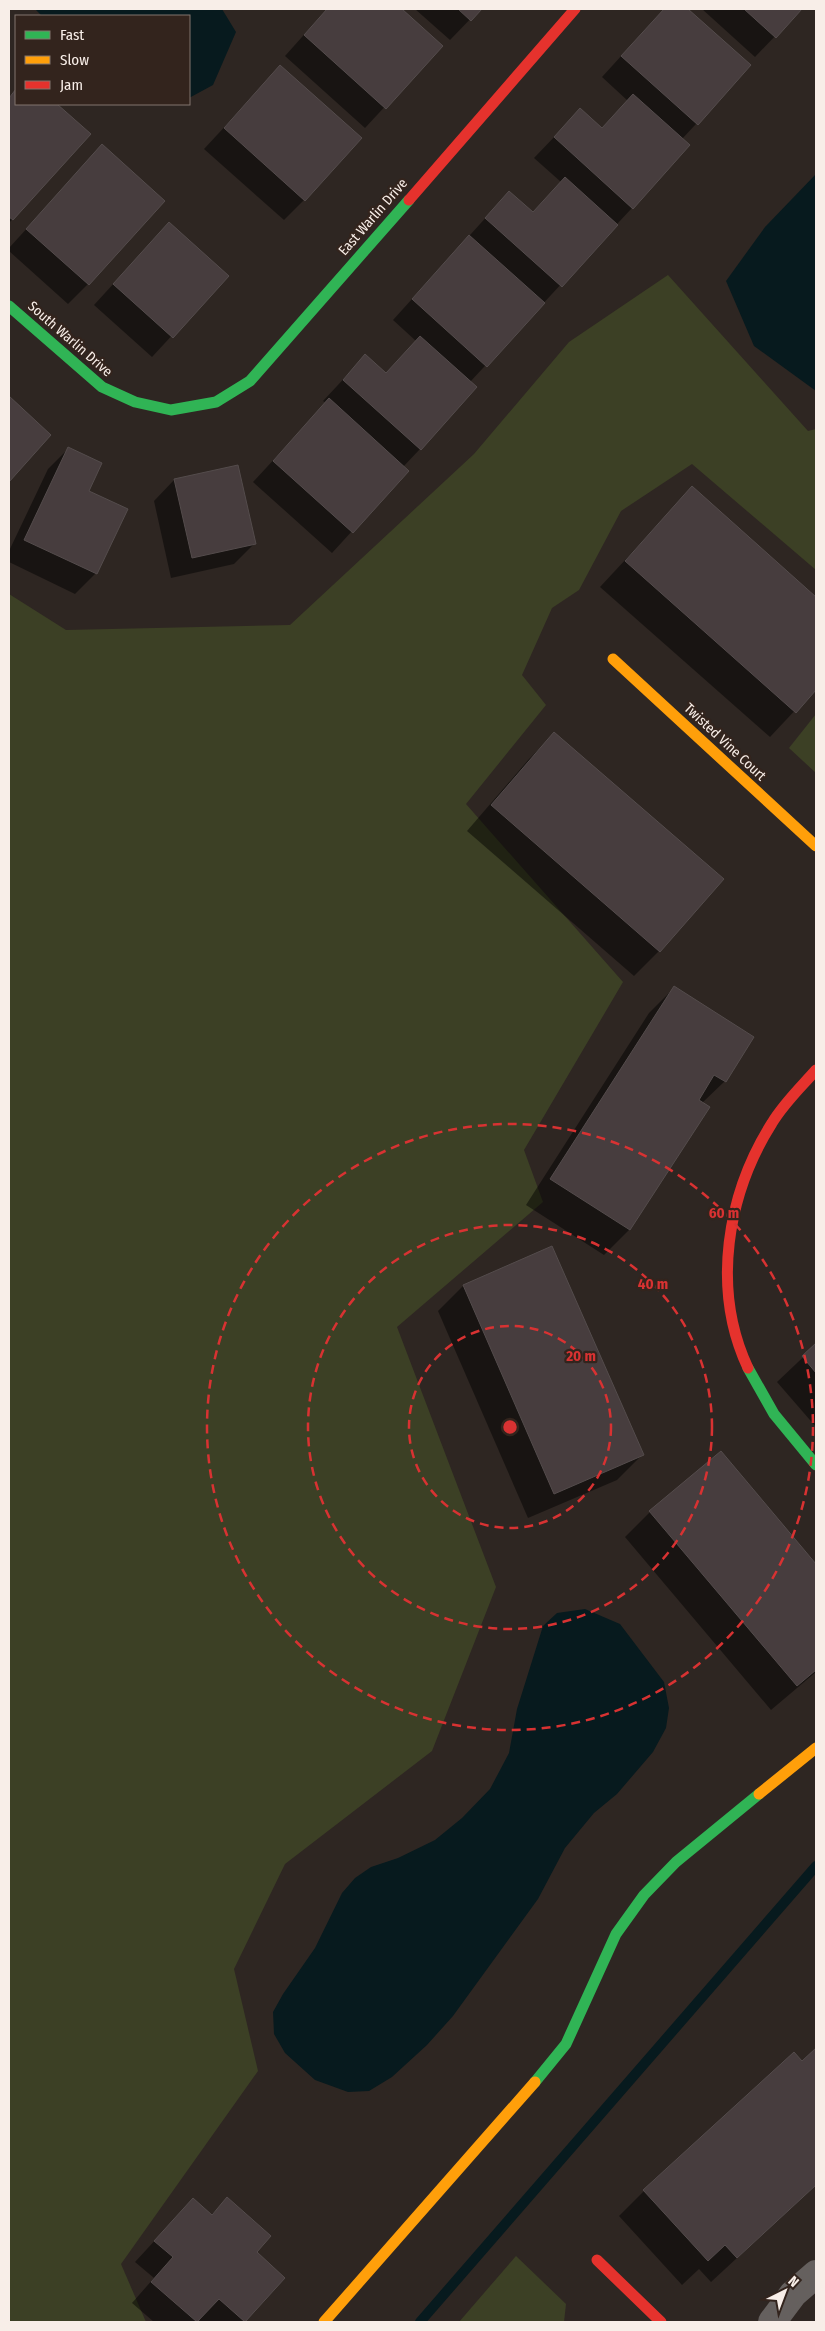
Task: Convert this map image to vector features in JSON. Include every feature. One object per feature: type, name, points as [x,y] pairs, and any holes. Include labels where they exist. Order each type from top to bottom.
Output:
[{"type":"street","name":"East Warlin Drive","points":[[171,410],[216,402],[250,381],[575,9]]},
{"type":"street","name":"South Warlin Drive","points":[[9,306],[102,387],[135,402],[171,410]]},
{"type":"street","name":"Twisted Vine Court","points":[[613,659],[816,846]]},
{"type":"street","points":[[816,1070],[772,1122],[748,1168],[732,1216],[727,1264],[730,1306],[742,1352],[770,1407],[816,1466]]},
{"type":"street","points":[[324,2322],[535,2083],[566,2044],[616,1934],[644,1895],[676,1862],[816,1748]]},
{"type":"street","points":[[598,2260],[661,2322]]},
{"type":"street","points":[[772,2322],[794,2294],[816,2274]]},
{"type":"green space","points":[[668,275],[808,431],[816,429],[816,570],[692,464],[621,511],[579,590],[552,608],[522,675],[546,705],[466,804],[623,982],[524,1150],[543,1202],[397,1327],[496,1587],[432,1751],[285,1864],[234,1969],[258,2071],[121,2264],[146,2322],[9,2322],[9,594],[66,630],[290,625],[474,454],[569,342]]},
{"type":"green space","points":[[816,714],[816,773],[789,748]]},
{"type":"green space","points":[[516,2256],[566,2304],[564,2322],[459,2322]]},
{"type":"shaded area","points":[[35,9],[222,9],[236,32],[213,85],[190,97],[190,15],[41,15]]},
{"type":"shaded area","points":[[816,174],[816,391],[754,346],[726,281],[765,227]]},
{"type":"shaded area","points":[[585,1609],[620,1624],[664,1682],[669,1708],[666,1728],[653,1752],[617,1794],[594,1813],[565,1848],[538,1899],[453,2016],[427,2045],[392,2077],[369,2091],[348,2092],[315,2080],[285,2053],[274,2034],[273,2012],[283,1994],[315,1948],[342,1893],[355,1878],[371,1867],[398,1858],[435,1840],[462,1818],[490,1789],[509,1753],[517,1709],[543,1626],[557,1613]]},
{"type":"building","points":[[327,9],[402,9],[443,46],[386,109],[304,35]]},
{"type":"building","points":[[458,9],[482,9],[471,21]]},
{"type":"building","points":[[664,9],[688,9],[751,65],[698,125],[621,56]]},
{"type":"building","points":[[744,9],[802,9],[776,38]]},
{"type":"building","points":[[280,65],[362,138],[305,201],[224,128]]},
{"type":"building","points":[[15,90],[15,105],[58,105],[91,134],[13,220],[9,217],[9,98]]},
{"type":"building","points":[[633,94],[690,145],[633,209],[554,137],[580,108],[602,128]]},
{"type":"building","points":[[102,144],[165,201],[89,285],[26,229]]},
{"type":"building","points":[[565,177],[618,225],[562,287],[485,218],[509,191],[533,212]]},
{"type":"building","points":[[169,222],[229,276],[173,338],[113,284]]},
{"type":"building","points":[[469,235],[545,303],[487,367],[412,299]]},
{"type":"building","points":[[420,336],[477,387],[421,450],[343,380],[365,354],[386,373]]},
{"type":"building","points":[[9,396],[51,435],[9,482]]},
{"type":"building","points":[[329,398],[409,471],[353,533],[273,461]]},
{"type":"building","points":[[68,447],[102,463],[89,491],[128,509],[97,574],[24,540]]},
{"type":"building","points":[[238,465],[256,544],[192,558],[174,479]]},
{"type":"building","points":[[692,486],[816,597],[816,690],[796,713],[625,561]]},
{"type":"building","points":[[554,732],[724,879],[660,952],[491,805]]},
{"type":"building","points":[[674,986],[754,1037],[726,1082],[714,1075],[699,1100],[710,1107],[630,1230],[550,1179]]},
{"type":"building","points":[[552,1246],[644,1455],[554,1494],[463,1285]]},
{"type":"building","points":[[816,1343],[816,1373],[802,1356]]},
{"type":"building","points":[[721,1451],[816,1564],[816,1670],[797,1686],[649,1511]]},
{"type":"building","points":[[816,2048],[816,2185],[737,2258],[725,2245],[708,2261],[643,2190],[794,2052],[802,2061]]},
{"type":"building","points":[[227,2197],[271,2236],[257,2252],[285,2278],[245,2322],[219,2299],[197,2322],[151,2282],[173,2257],[154,2241],[193,2198],[212,2215]]},
{"type":"waterway","points":[[420,2322],[816,1866]]},
{"type":"traffic: fast","points":[[9,306],[102,387],[135,402],[171,410],[216,402],[250,381],[409,200]]},
{"type":"traffic: fast","points":[[748,1368],[774,1414],[816,1465]]},
{"type":"traffic: fast","points":[[535,2082],[566,2044],[616,1934],[644,1895],[676,1862],[759,1794]]},
{"type":"traffic: slow","points":[[613,659],[816,846]]},
{"type":"traffic: slow","points":[[759,1794],[816,1748]]},
{"type":"traffic: slow","points":[[324,2322],[535,2082]]},
{"type":"traffic: jam","points":[[409,200],[575,9]]},
{"type":"traffic: jam","points":[[748,1368],[737,1338],[730,1306],[727,1274],[729,1242],[735,1211],[744,1180],[772,1123],[787,1102],[816,1070]]},
{"type":"traffic: jam","points":[[597,2260],[661,2322]]}]
